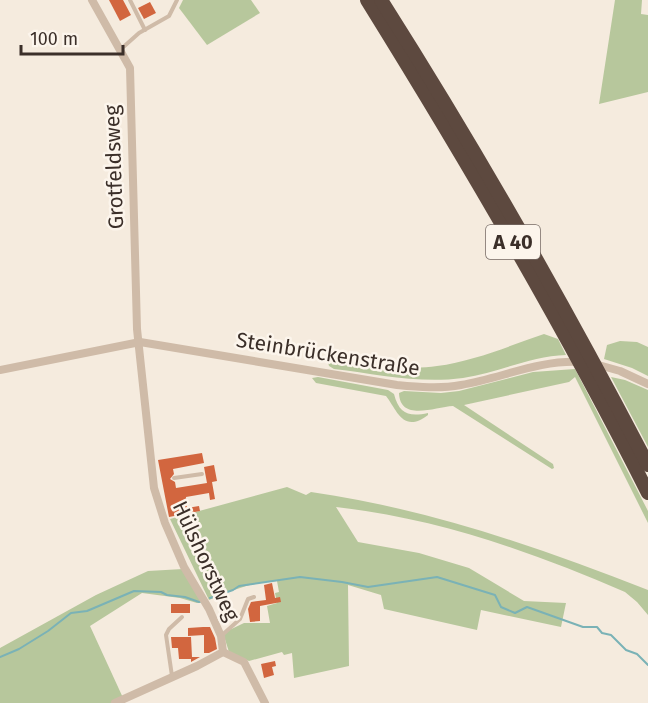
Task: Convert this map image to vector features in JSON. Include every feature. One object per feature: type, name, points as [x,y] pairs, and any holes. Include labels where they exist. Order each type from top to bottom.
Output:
[{"type":"highway","name":"A 40","points":[[368,0],[485,194],[579,359],[648,493]]},
{"type":"highway","name":"A 40","points":[[381,0],[423,65],[531,248],[648,465]]},
{"type":"street","name":"Grotfeldsweg","points":[[92,0],[130,68],[137,317],[140,342]]},
{"type":"street","name":"Steinbrückenstraße","points":[[0,370],[140,342],[396,385],[429,388],[464,385],[557,362],[594,364],[620,371],[648,384]]},
{"type":"street","name":"Hülshorstweg","points":[[140,342],[157,481],[165,523],[184,567],[209,609],[221,636],[224,652]]},
{"type":"street","name":"Hülshorstweg","points":[[115,703],[224,652]]},
{"type":"street","name":"Hülshorstweg","points":[[224,652],[244,662],[267,702]]},
{"type":"lane","points":[[130,0],[145,30]]},
{"type":"lane","points":[[120,50],[145,30],[169,16],[177,0]]},
{"type":"lane","points":[[174,478],[202,474]]},
{"type":"lane","points":[[221,636],[240,619],[248,599],[254,597]]},
{"type":"lane","points":[[172,677],[166,635],[182,617]]},
{"type":"green space","points":[[183,0],[251,0],[260,13],[207,45],[179,8]]},
{"type":"green space","points":[[615,0],[642,0],[641,14],[648,15],[648,92],[599,104]]},
{"type":"green space","points":[[544,334],[558,339],[566,355],[540,358],[463,378],[430,380],[398,378],[334,369],[329,366],[328,362],[330,358],[397,367],[437,366],[478,357]]},
{"type":"green space","points":[[620,341],[637,342],[648,347],[648,376],[604,359],[607,345]]},
{"type":"green space","points":[[575,369],[648,511],[648,523],[575,377],[569,382],[464,405],[553,464],[552,469],[453,406],[412,410],[401,402],[399,393],[404,391],[441,393],[459,391],[533,372]]},
{"type":"green space","points":[[318,377],[388,390],[394,394],[402,410],[415,415],[428,413],[428,415],[412,422],[407,421],[402,418],[386,396],[316,383],[312,378]]},
{"type":"green space","points":[[611,377],[625,380],[648,390],[648,447]]},
{"type":"green space","points":[[287,487],[306,495],[311,492],[398,508],[482,531],[566,559],[648,590],[648,615],[625,592],[519,550],[410,519],[336,507],[358,542],[419,553],[469,568],[524,601],[566,603],[561,627],[481,610],[477,630],[384,609],[381,595],[348,585],[349,666],[294,678],[292,653],[284,655],[282,652],[249,661],[229,652],[223,633],[244,623],[270,623],[267,606],[277,603],[275,593],[279,592],[277,581],[251,585],[209,600],[170,519]]},
{"type":"green space","points":[[183,569],[204,602],[197,603],[180,598],[142,593],[90,626],[124,700],[117,703],[0,703],[0,648],[96,595],[148,571]]},
{"type":"building","points":[[109,0],[123,0],[131,15],[120,21]]},
{"type":"building","points":[[150,2],[156,13],[144,19],[138,8]]},
{"type":"building","points":[[202,453],[204,463],[173,469],[174,474],[170,479],[175,482],[176,488],[207,483],[204,467],[214,465],[217,481],[212,482],[215,499],[210,500],[209,493],[186,497],[187,508],[199,506],[200,511],[169,517],[158,460]]},
{"type":"building","points":[[272,583],[275,598],[280,597],[281,602],[260,606],[260,621],[250,622],[248,609],[251,602],[266,600],[264,585]]},
{"type":"building","points":[[171,604],[190,604],[190,613],[171,613]]},
{"type":"building","points":[[210,627],[217,649],[204,653],[204,635],[188,636],[188,628]]},
{"type":"building","points":[[171,637],[191,637],[192,657],[200,657],[191,662],[191,659],[179,659],[178,648],[172,648]]},
{"type":"building","points":[[275,661],[276,666],[272,667],[274,675],[264,678],[261,664]]},
{"type":"waterway","points":[[210,598],[239,586],[300,577],[368,587],[437,577],[495,595],[501,607],[515,613],[527,607],[583,627],[597,627],[602,633],[611,635],[626,650],[637,654],[648,665]]},
{"type":"waterway","points":[[0,657],[19,649],[71,613],[87,611],[134,591],[161,592],[202,601]]}]
